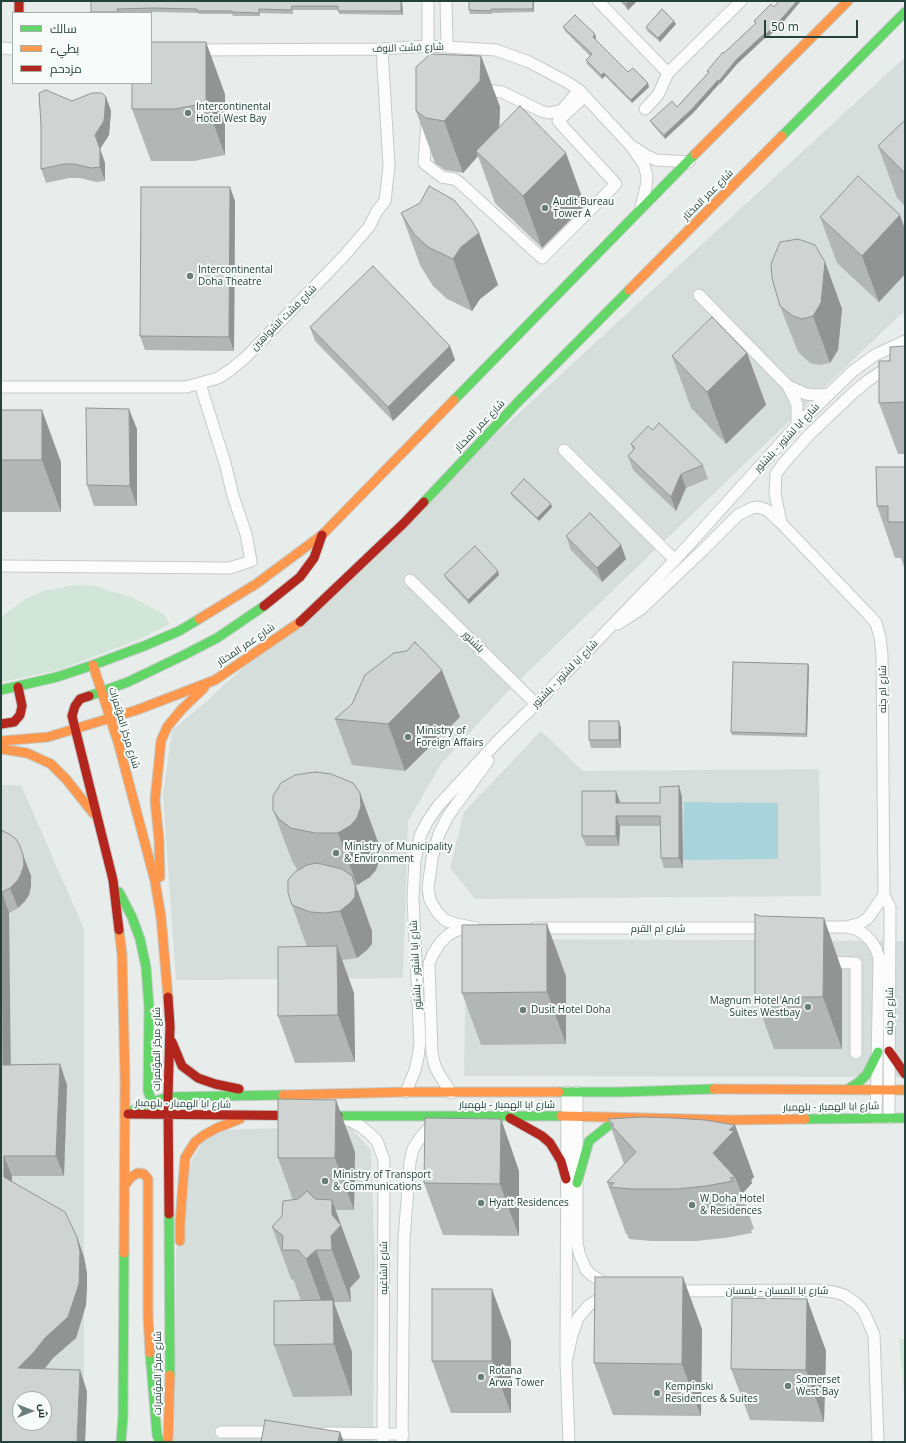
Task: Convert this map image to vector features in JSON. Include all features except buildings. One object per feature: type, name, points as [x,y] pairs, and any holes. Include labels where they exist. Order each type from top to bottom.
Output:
[{"type":"street","points":[[19,1],[19,12]]},
{"type":"street","points":[[598,1],[668,73]]},
{"type":"street","points":[[645,109],[658,96],[668,73],[741,1]]},
{"type":"street","points":[[1,690],[57,677],[92,666],[179,631],[216,610],[256,584],[322,536],[640,210],[848,1]]},
{"type":"street","points":[[428,46],[428,6],[446,6],[447,47]]},
{"type":"street","name":"شارع عمر المختار","points":[[1,741],[48,737],[110,719],[215,680],[300,622],[404,523],[517,403],[905,12]]},
{"type":"street","points":[[888,29],[905,18]]},
{"type":"street","name":"شارع فشت النوف","points":[[183,50],[382,49],[428,46],[496,50],[529,62],[567,82],[582,93],[631,146],[644,165],[647,176],[646,188],[640,210]]},
{"type":"street","points":[[1,48],[12,49]]},
{"type":"street","name":"شارع فشت الشواهين","points":[[1,388],[186,387],[218,378],[246,357],[344,257],[369,227],[377,211],[385,201],[389,166],[382,49]]},
{"type":"street","points":[[468,88],[502,92],[541,111],[549,113],[562,110],[582,93]]},
{"type":"street","points":[[427,108],[428,114],[424,163],[442,177],[454,179],[460,183],[542,258],[616,184],[558,121],[582,93]]},
{"type":"street","name":"شارع فشت النوف","points":[[631,146],[656,160],[689,162]]},
{"type":"street","points":[[699,295],[788,386],[797,404],[797,425]]},
{"type":"street","name":"شارع ابا لشتور - بلشتور","points":[[406,1092],[415,1070],[420,1043],[413,898],[415,861],[420,836],[427,822],[438,806],[498,741],[536,704],[675,560],[797,425],[853,371],[875,355],[905,341]]},
{"type":"street","name":"شارع ابا لشتور - بلشتور","points":[[781,523],[775,493],[776,474],[783,464],[810,434],[854,392],[870,379],[905,359]]},
{"type":"street","points":[[1,566],[230,568],[251,560],[246,534],[233,496],[226,463],[200,384]]},
{"type":"street","points":[[788,386],[806,394],[829,394]]},
{"type":"street","points":[[564,450],[675,560]]},
{"type":"street","name":"شارع ام جنه","points":[[606,630],[641,609],[738,515],[752,508],[758,507],[767,510],[781,523],[876,623],[880,637],[882,655],[884,895],[890,907],[889,1118]]},
{"type":"street","points":[[120,1442],[123,1416],[125,1185],[122,954],[113,880],[74,729],[72,716],[74,706],[80,699],[128,682],[156,670],[217,638],[241,623],[300,577],[314,558],[322,536]]},
{"type":"street","name":"بلشتور","points":[[410,580],[536,704]]},
{"type":"street","name":"شارع مركز المؤتمرات","points":[[92,666],[118,742],[155,881],[161,917],[170,1026],[168,1097],[170,1383],[168,1442]]},
{"type":"street","points":[[161,917],[159,840],[155,800],[161,741],[168,727],[182,709],[198,692],[215,680]]},
{"type":"street","points":[[1,724],[14,722],[20,715],[22,706],[18,686]]},
{"type":"street","points":[[470,928],[445,920],[437,912],[430,900],[428,888],[432,858],[439,834],[448,816],[491,756],[498,741]]},
{"type":"street","points":[[1,749],[27,753],[50,764],[66,779],[97,819]]},
{"type":"street","points":[[113,880],[132,917],[140,939],[146,967],[149,1007],[148,1092],[152,1102],[169,1115]]},
{"type":"street","points":[[846,927],[861,923],[868,918],[884,895]]},
{"type":"street","points":[[801,927],[846,927],[856,929],[867,938],[876,949],[879,958],[876,1118]]},
{"type":"street","points":[[451,1093],[435,1066],[432,1054],[429,964],[440,943],[448,935],[455,931],[470,928],[489,928]]},
{"type":"street","name":"شارع ام القرم","points":[[525,928],[778,928]]},
{"type":"street","points":[[817,962],[856,963],[856,1053]]},
{"type":"street","points":[[170,1026],[172,1044],[182,1066],[198,1078],[238,1089],[252,1095]]},
{"type":"street","points":[[889,1051],[905,1074]]},
{"type":"street","points":[[848,1089],[867,1074],[878,1052]]},
{"type":"street","name":"شارع ابا الهمبار - بلهمبار","points":[[125,1114],[152,1102],[168,1097],[406,1092],[572,1092],[736,1088],[905,1090]]},
{"type":"street","points":[[566,1362],[572,1334],[578,1318],[589,1304],[618,1290],[593,1276],[586,1270],[578,1253],[577,1183],[572,1116],[572,1092]]},
{"type":"street","name":"شارع ابا الهمبار - بلهمبار","points":[[125,1114],[249,1116],[572,1116],[731,1120],[905,1118]]},
{"type":"street","points":[[180,1249],[180,1223],[185,1158],[195,1142],[204,1135],[217,1128],[249,1116]]},
{"type":"street","name":"شارع الشاغيه","points":[[340,1116],[359,1125],[369,1133],[377,1141],[384,1160],[383,1438]]},
{"type":"street","name":"شارع الشاغيه","points":[[402,1438],[404,1239],[410,1162],[413,1149],[420,1138],[439,1116]]},
{"type":"street","points":[[569,1442],[566,1362],[566,1179],[572,1116]]},
{"type":"street","points":[[508,1117],[542,1136],[550,1143],[561,1161],[566,1179]]},
{"type":"street","points":[[577,1183],[589,1141],[608,1126],[628,1117]]},
{"type":"street","points":[[125,1185],[131,1177],[138,1173],[144,1174],[148,1179],[148,1315],[157,1435],[160,1442]]},
{"type":"street","name":"شارع ابا المسان - بلمسان","points":[[666,1291],[818,1290],[834,1292],[844,1295],[850,1299],[864,1312],[874,1335],[878,1442]]},
{"type":"street","points":[[170,1336],[175,1326],[179,1311]]},
{"type":"street","points":[[221,1432],[290,1433]]},
{"type":"street","points":[[313,1433],[402,1438]]},
{"type":"shaded area","points":[[905,57],[905,313],[901,314],[507,692],[441,764],[408,821],[403,978],[176,980],[163,795],[172,730],[208,700]]},
{"type":"shaded area","points":[[541,731],[583,771],[819,769],[821,896],[475,899],[450,868],[464,812]]},
{"type":"shaded area","points":[[1,785],[21,785],[84,929],[84,1442],[1,1442]]},
{"type":"shaded area","points":[[466,939],[905,941],[905,1077],[464,1076]]},
{"type":"shaded area","points":[[350,1127],[371,1150],[375,1262],[373,1442],[174,1442],[176,1253],[189,1166],[208,1132],[241,1129]]},
{"type":"green space","points":[[75,585],[95,586],[131,597],[164,614],[170,624],[135,641],[59,670],[1,682],[1,617],[24,600],[43,591]]},
{"type":"green space","points":[[899,1339],[905,1339],[905,1404]]},
{"type":"water","points":[[684,802],[778,803],[778,859],[683,860]]},
{"type":"traffic: fast","points":[[782,136],[905,12]]},
{"type":"traffic: fast","points":[[454,400],[695,154]]},
{"type":"traffic: fast","points":[[424,502],[517,403],[629,290]]},
{"type":"traffic: fast","points":[[89,696],[128,682],[184,655],[217,638],[264,606]]},
{"type":"traffic: fast","points":[[1,690],[57,677],[93,665],[179,631],[199,619]]},
{"type":"traffic: fast","points":[[119,892],[132,917],[140,939],[146,967],[149,1007],[148,1091],[152,1102],[158,1108]]},
{"type":"traffic: fast","points":[[848,1089],[859,1082],[867,1074],[878,1052]]},
{"type":"traffic: fast","points":[[559,1092],[714,1089]]},
{"type":"traffic: fast","points":[[125,1114],[152,1102],[168,1097],[283,1095]]},
{"type":"traffic: fast","points":[[338,1116],[561,1116]]},
{"type":"traffic: fast","points":[[577,1183],[589,1141],[608,1126],[625,1118]]},
{"type":"traffic: fast","points":[[805,1119],[905,1118]]},
{"type":"traffic: fast","points":[[169,1214],[170,1375]]},
{"type":"traffic: fast","points":[[121,1442],[123,1416],[124,1253]]},
{"type":"traffic: fast","points":[[150,1353],[157,1435],[160,1442]]},
{"type":"traffic: slow","points":[[695,154],[848,1]]},
{"type":"traffic: slow","points":[[629,290],[782,136]]},
{"type":"traffic: slow","points":[[199,619],[256,584],[322,535],[454,400]]},
{"type":"traffic: slow","points":[[1,741],[48,737],[137,710],[215,680],[300,622]]},
{"type":"traffic: slow","points":[[93,665],[118,742],[155,881],[161,917],[168,997]]},
{"type":"traffic: slow","points":[[160,877],[159,840],[155,800],[161,741],[167,727],[182,709],[204,688]]},
{"type":"traffic: slow","points":[[1,749],[27,753],[51,764],[66,779],[93,813]]},
{"type":"traffic: slow","points":[[119,930],[122,954],[125,1079],[124,1253]]},
{"type":"traffic: slow","points":[[714,1089],[905,1090]]},
{"type":"traffic: slow","points":[[283,1095],[406,1092],[559,1092]]},
{"type":"traffic: slow","points":[[561,1116],[731,1120],[805,1119]]},
{"type":"traffic: slow","points":[[180,1241],[185,1158],[195,1142],[204,1135],[240,1119]]},
{"type":"traffic: slow","points":[[125,1185],[131,1177],[138,1173],[144,1174],[148,1179],[148,1315],[150,1353]]},
{"type":"traffic: slow","points":[[168,1442],[170,1375]]},
{"type":"traffic: jam","points":[[19,1],[19,12]]},
{"type":"traffic: jam","points":[[300,622],[424,502]]},
{"type":"traffic: jam","points":[[264,606],[300,577],[314,558],[322,535]]},
{"type":"traffic: jam","points":[[1,724],[14,722],[20,715],[22,706],[18,687]]},
{"type":"traffic: jam","points":[[89,696],[80,699],[75,706],[72,716],[113,880],[119,930]]},
{"type":"traffic: jam","points":[[168,997],[170,1026],[168,1097],[169,1214]]},
{"type":"traffic: jam","points":[[172,1042],[182,1066],[198,1078],[215,1084],[239,1089]]},
{"type":"traffic: jam","points":[[889,1051],[905,1074]]},
{"type":"traffic: jam","points":[[128,1114],[338,1116]]},
{"type":"traffic: jam","points":[[510,1118],[542,1136],[550,1143],[561,1161],[566,1179]]},
{"type":"place","name":"Intercontinental Hotel West Bay","points":[[188,113]]},
{"type":"place","name":"Audit Bureau Tower A","points":[[545,208]]},
{"type":"place","name":"Intercontinental Doha Theatre","points":[[190,276]]},
{"type":"place","name":"Ministry of Foreign Affairs","points":[[408,737]]},
{"type":"place","name":"Ministry of Municipality & Environment","points":[[336,853]]},
{"type":"place","name":"Magnum Hotel And Suites Westbay","points":[[808,1007]]},
{"type":"place","name":"Dusit Hotel Doha","points":[[523,1010]]},
{"type":"place","name":"Ministry of Transport & Communications","points":[[325,1181]]},
{"type":"place","name":"Hyatt Residences","points":[[481,1203]]},
{"type":"place","name":"W Doha Hotel & Residences","points":[[692,1205]]},
{"type":"place","name":"Rotana Arwa Tower","points":[[481,1377]]},
{"type":"place","name":"Somerset West Bay","points":[[788,1386]]},
{"type":"place","name":"Kempinski Residences & Suites","points":[[657,1393]]}]
